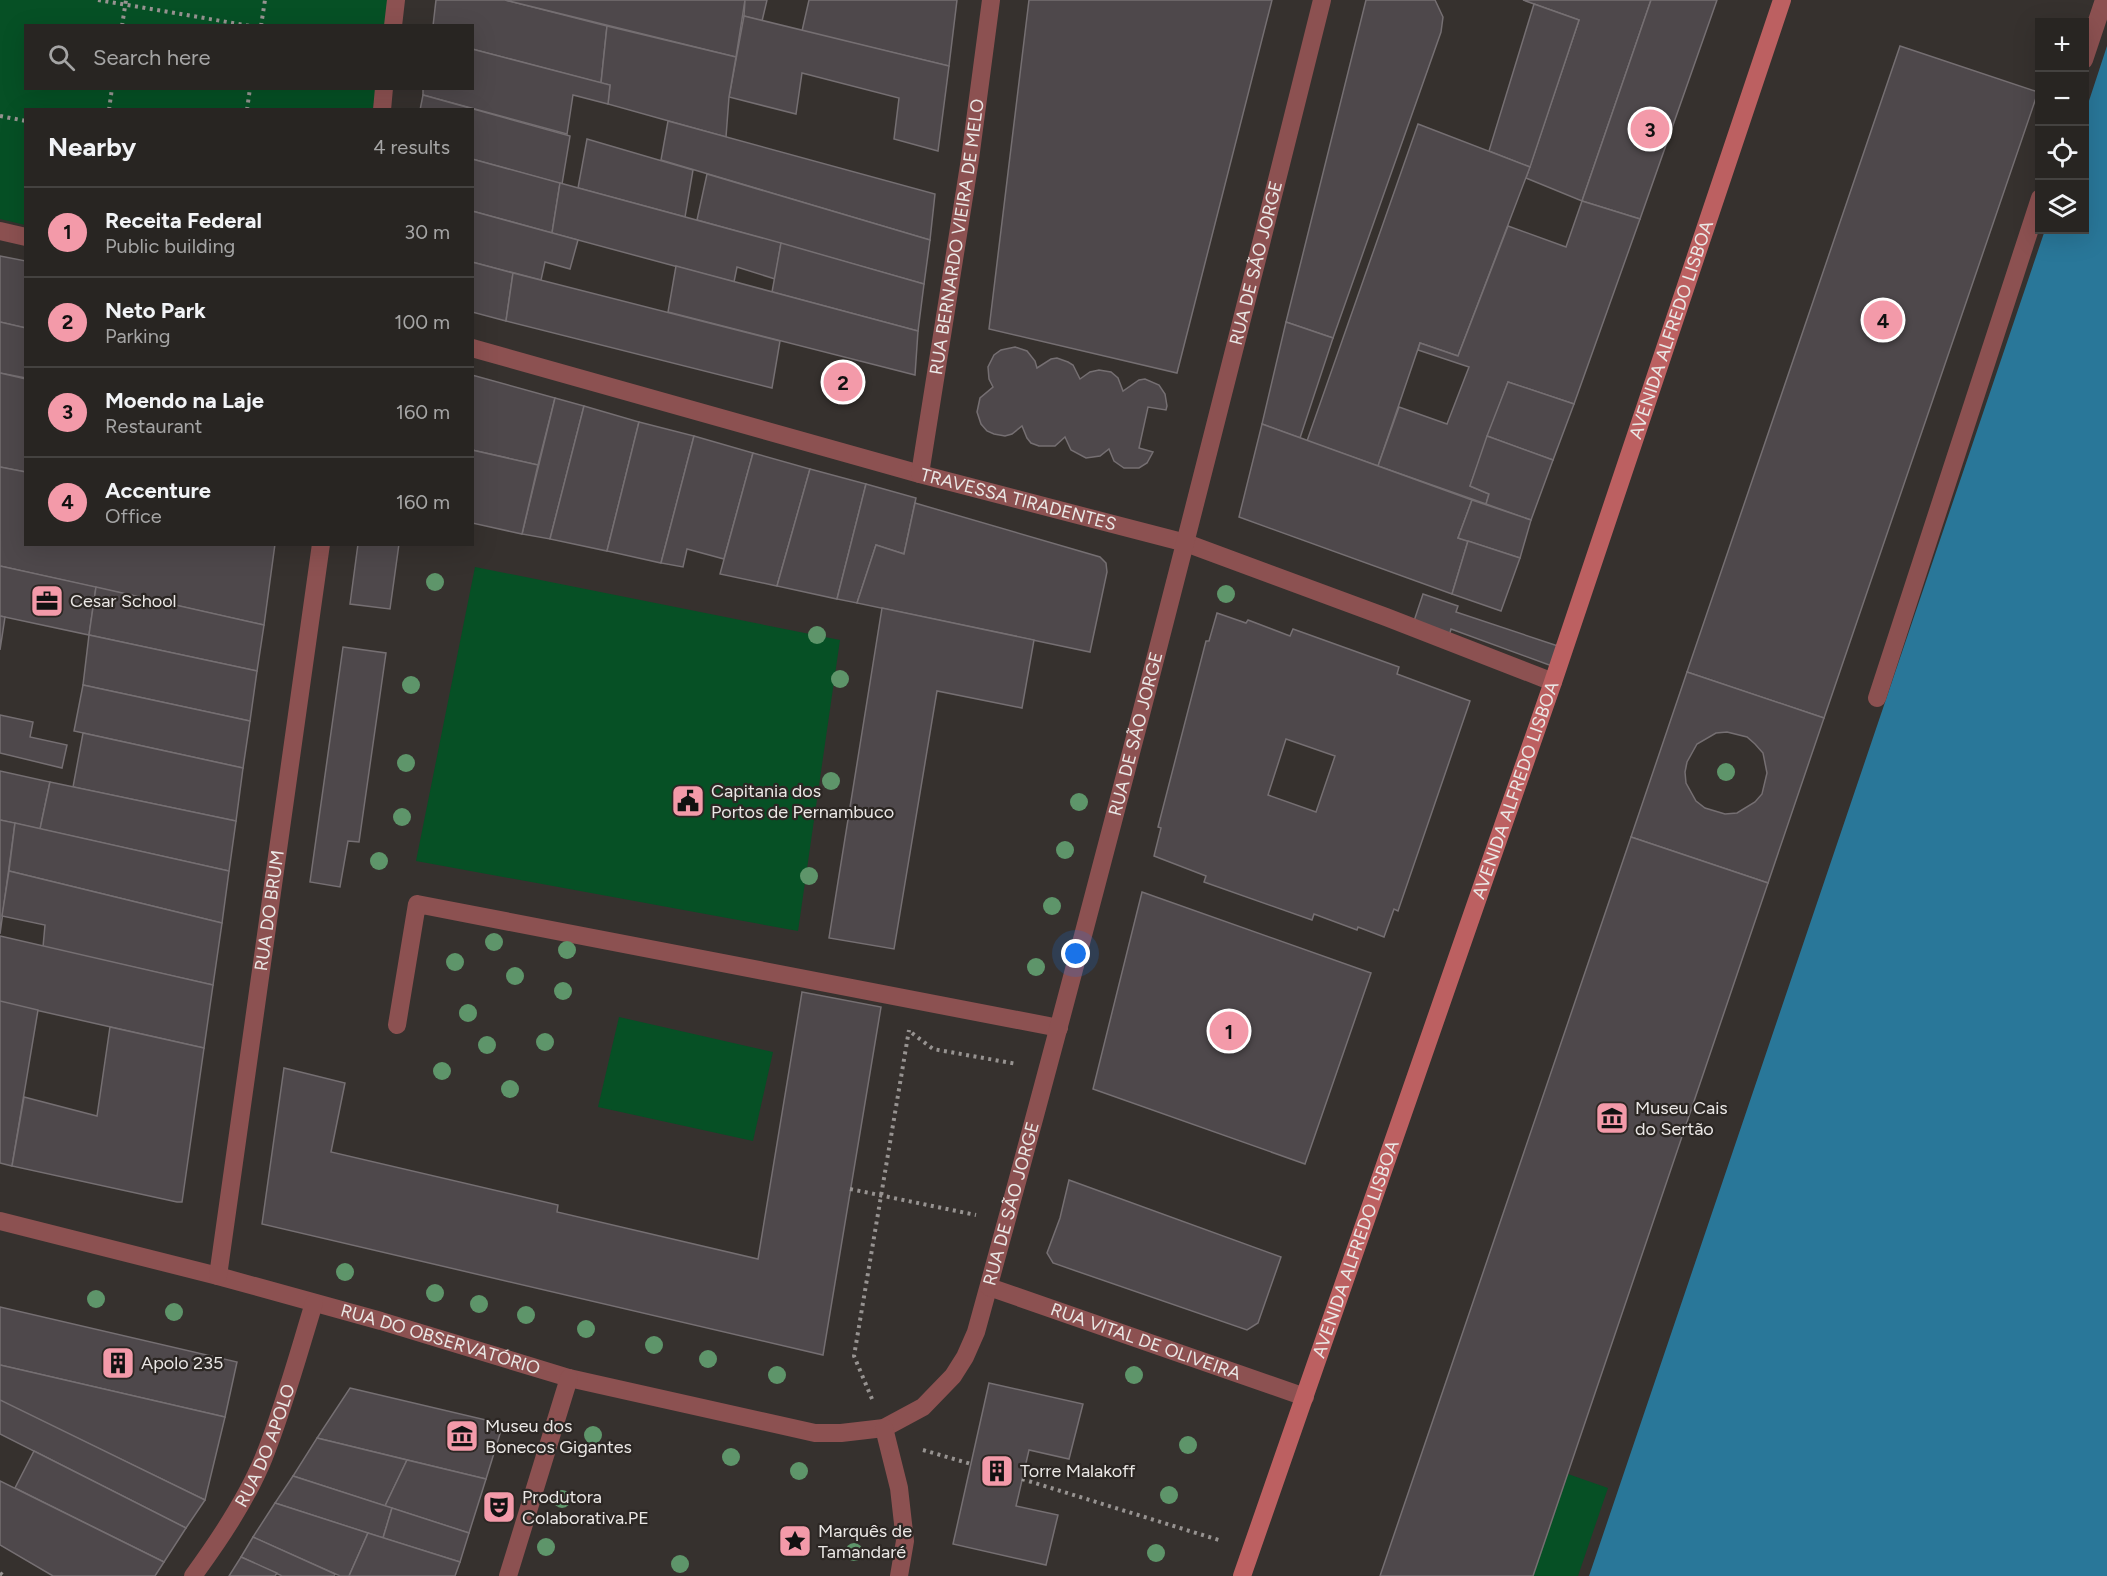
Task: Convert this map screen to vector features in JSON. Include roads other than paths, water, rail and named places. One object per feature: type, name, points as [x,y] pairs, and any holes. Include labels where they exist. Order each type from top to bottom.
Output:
[{"type":"main road","name":"AVENIDA ALFREDO LISBOA","points":[[1242,1576],[1552,682],[1782,0]]},
{"type":"street","points":[[393,24],[396,0]]},
{"type":"street","name":"RUA BERNARDO VIEIRA DE MELO","points":[[920,474],[970,159],[991,0]]},
{"type":"street","name":"RUA DE SÃO JORGE","points":[[884,1428],[923,1407],[954,1376],[976,1332],[1059,1028],[1186,543],[1322,0]]},
{"type":"street","points":[[2089,47],[2104,0]]},
{"type":"street","points":[[382,108],[384,90]]},
{"type":"street","points":[[1877,699],[2035,213]]},
{"type":"street","points":[[0,231],[24,237]]},
{"type":"street","name":"TRAVESSA TIRADENTES","points":[[474,349],[920,474],[1186,543],[1386,617],[1552,682]]},
{"type":"street","name":"RUA DO BRUM","points":[[218,1276],[321,546]]},
{"type":"street","points":[[397,1025],[417,904],[1059,1028]]},
{"type":"street","name":"RUA DO OBSERVATÓRIO","points":[[0,1221],[218,1276],[381,1321],[569,1378],[807,1432],[841,1433],[884,1428]]},
{"type":"street","name":"RUA VITAL DE OLIVEIRA","points":[[989,1287],[1305,1397]]},
{"type":"street","name":"RUA DO APOLO","points":[[193,1576],[238,1509],[263,1459],[284,1402],[314,1303]]},
{"type":"street","points":[[508,1576],[569,1378]]},
{"type":"street","points":[[884,1428],[897,1480],[905,1541],[899,1576]]},
{"type":"water","points":[[2107,46],[2107,1576],[1589,1576],[2044,234],[2089,234],[2089,101]]},
{"type":"place","name":"Moendo na Laje","points":[[1650,129]]},
{"type":"place","name":"Accenture","points":[[1883,320]]},
{"type":"place","name":"Neto Park","points":[[843,382]]},
{"type":"place","name":"Cesar School","points":[[47,601]]},
{"type":"place","name":"Capitania dos Portos de Pernambuco","points":[[688,801]]},
{"type":"place","name":"Receita Federal","points":[[1229,1031]]},
{"type":"place","name":"Museu Cais do Sertão","points":[[1612,1118]]},
{"type":"place","name":"Apolo 235","points":[[118,1363]]},
{"type":"place","name":"Museu dos Bonecos Gigantes","points":[[462,1436]]},
{"type":"place","name":"Torre Malakoff","points":[[997,1471]]},
{"type":"place","name":"Produtora Colaborativa.PE","points":[[499,1507]]},
{"type":"place","name":"Marquês de Tamandaré","points":[[795,1541]]}]
